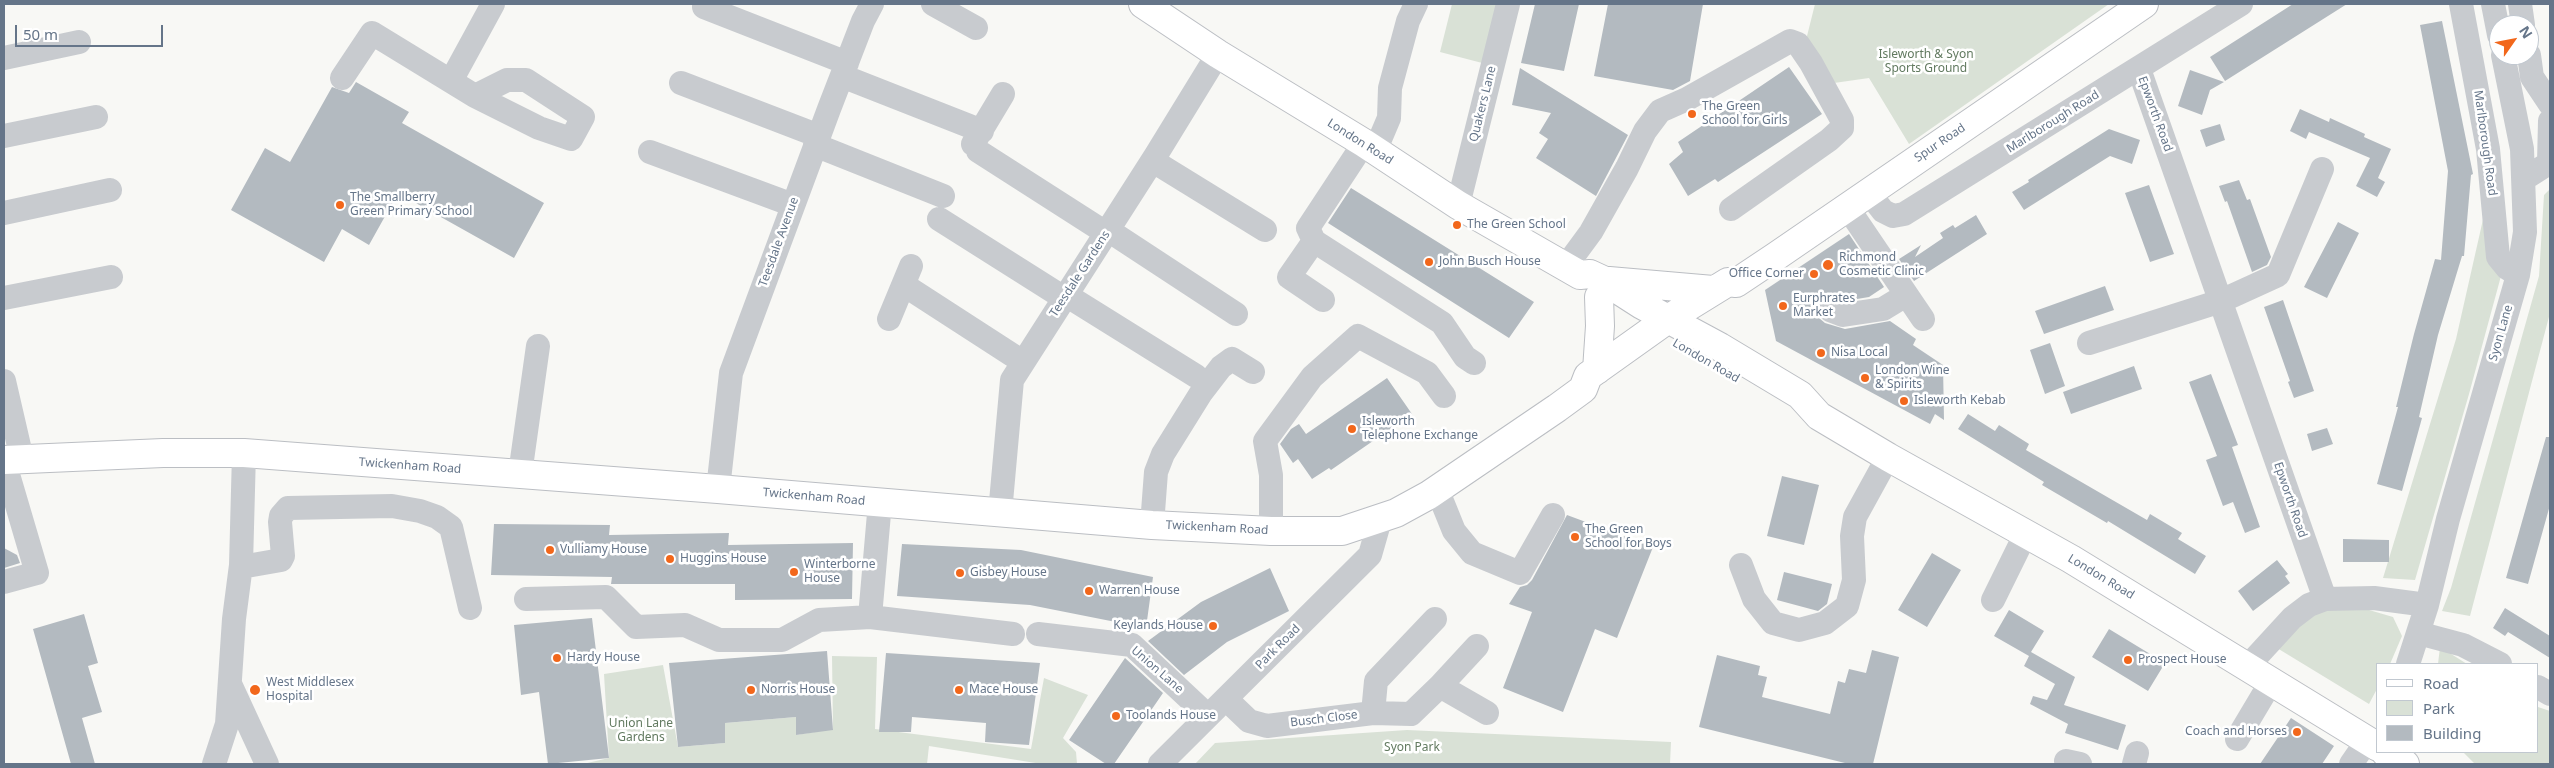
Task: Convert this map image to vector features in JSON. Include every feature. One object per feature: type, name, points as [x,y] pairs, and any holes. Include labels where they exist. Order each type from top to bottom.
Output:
[{"type":"main road","name":"London Road","points":[[1143,4],[1218,54],[1370,147],[1458,205],[1668,329],[1800,396],[1819,416],[1888,457],[2026,533],[2376,745]]},
{"type":"main road","name":"Spur Road","points":[[1668,329],[1725,286],[1857,200],[2144,4]]},
{"type":"main road","points":[[1590,379],[1600,326],[1587,280],[1633,285],[1725,286]]},
{"type":"main road","name":"Twickenham Road","points":[[10,460],[163,453],[244,453],[718,489],[1152,525],[1271,531],[1342,531],[1380,520],[1410,506],[1437,489],[1590,379],[1668,329]]},
{"type":"main road","name":"London Road","points":[[2388,753],[2405,764]]},
{"type":"street","points":[[451,81],[492,4]]},
{"type":"street","name":"Teesdale Avenue","points":[[718,489],[731,373],[844,70],[872,4]]},
{"type":"street","points":[[933,4],[976,28]]},
{"type":"street","points":[[1416,4],[1408,21],[1390,88],[1389,118],[1370,147],[1308,228],[1314,242],[1442,323],[1465,357],[1474,363]]},
{"type":"street","name":"Quakers Lane","points":[[1458,205],[1508,4]]},
{"type":"street","name":"Marlborough Road","points":[[1857,200],[1893,216],[1904,214],[2241,4]]},
{"type":"street","name":"Marlborough Road","points":[[2461,4],[2488,149],[2498,256],[2507,268],[2518,275]]},
{"type":"street","points":[[704,7],[844,70],[980,143],[1107,232],[1236,314]]},
{"type":"street","points":[[342,78],[372,33],[475,96]]},
{"type":"street","points":[[1587,280],[1591,232],[1627,168],[1645,130],[1660,111],[1686,99],[1790,41],[1798,44],[1811,63],[1842,120],[1842,128],[1830,140],[1731,209]]},
{"type":"street","points":[[4,58],[79,42]]},
{"type":"street","name":"Teesdale Gardens","points":[[1000,513],[1012,380],[1153,161],[1218,54]]},
{"type":"street","name":"Syon Lane","points":[[2408,663],[2427,605],[2448,519],[2518,275],[2525,232],[2522,149],[2505,65]]},
{"type":"street","points":[[2530,65],[2532,77],[2550,104]]},
{"type":"street","name":"Epworth Road","points":[[2139,69],[2325,599]]},
{"type":"street","points":[[681,84],[817,141],[942,202],[1065,296],[1196,376]]},
{"type":"street","points":[[980,143],[1003,94]]},
{"type":"street","points":[[4,136],[96,117]]},
{"type":"street","points":[[2524,179],[2549,163],[2550,121]]},
{"type":"street","points":[[650,152],[793,205]]},
{"type":"street","points":[[1153,161],[1265,230]]},
{"type":"street","points":[[2089,342],[2221,300],[2278,275],[2322,169]]},
{"type":"street","points":[[4,213],[110,190]]},
{"type":"street","points":[[1857,200],[1906,295],[1923,319]]},
{"type":"street","points":[[1314,242],[1290,277],[1323,300]]},
{"type":"street","points":[[889,319],[908,276],[1023,362]]},
{"type":"street","points":[[4,298],[111,277]]},
{"type":"street","points":[[1830,310],[1843,315],[1882,309],[1906,295]]},
{"type":"street","points":[[1271,531],[1271,475],[1265,441],[1312,377],[1358,336],[1427,373],[1444,396]]},
{"type":"street","points":[[520,474],[538,346]]},
{"type":"street","points":[[1152,525],[1156,472],[1163,454],[1202,393],[1221,367],[1232,359],[1254,372]]},
{"type":"street","points":[[4,381],[10,460],[37,573],[4,582]]},
{"type":"street","points":[[214,764],[227,724],[230,684],[225,617],[241,568],[244,453]]},
{"type":"street","points":[[1740,565],[1754,599],[1773,623],[1799,630],[1824,623],[1847,606],[1854,580],[1852,536],[1855,517],[1888,457]]},
{"type":"street","points":[[1437,489],[1454,531],[1472,553],[1520,573],[1552,515]]},
{"type":"street","points":[[870,617],[880,502]]},
{"type":"street","points":[[241,568],[281,560],[283,556],[280,522],[281,516],[288,508],[392,506],[420,511],[438,517],[450,527],[470,608]]},
{"type":"street","name":"Park Road","points":[[1160,764],[1370,555],[1380,520]]},
{"type":"street","points":[[1993,600],[2026,533]]},
{"type":"street","points":[[526,599],[606,597],[636,627],[685,625],[719,640],[782,640],[819,620],[870,617],[1013,634]]},
{"type":"street","points":[[2247,667],[2292,618],[2309,605],[2325,599],[2374,598],[2427,605]]},
{"type":"street","name":"Busch Close","points":[[1226,700],[1249,721],[1268,726],[1373,713],[1376,681],[1435,619]]},
{"type":"street","points":[[2418,633],[2462,645],[2498,663]]},
{"type":"street","name":"Union Lane","points":[[1038,634],[1132,646],[1208,716]]},
{"type":"street","points":[[1373,713],[1411,714],[1477,646]]},
{"type":"street","points":[[2237,739],[2271,682]]},
{"type":"street","points":[[230,684],[267,764]]},
{"type":"street","points":[[1440,686],[1487,713]]},
{"type":"street","points":[[2539,688],[2550,694]]},
{"type":"street","points":[[2351,764],[2376,747]]},
{"type":"green space","points":[[1452,4],[1501,4],[1486,64],[1440,52]]},
{"type":"green space","name":"Isleworth & Syon Sports Ground","points":[[1815,4],[2109,4],[1909,144],[1869,78],[1834,83],[1806,40]]},
{"type":"green space","points":[[2550,189],[2550,313],[2470,616],[2442,611],[2451,588],[2539,276],[2544,195]]},
{"type":"green space","points":[[2484,215],[2501,276],[2469,394],[2415,580],[2383,578],[2456,339]]},
{"type":"green space","points":[[2352,605],[2393,617],[2402,636],[2390,663],[2376,663],[2376,691],[2369,704],[2277,648],[2301,621],[2317,612]]},
{"type":"green space","points":[[2440,647],[2465,663],[2438,663]]},
{"type":"green space","name":"Union Lane Gardens","points":[[832,656],[877,657],[875,729],[1031,749],[1044,678],[1088,695],[1063,738],[1076,752],[1077,764],[1042,764],[929,746],[927,764],[583,764],[609,758],[604,674],[663,665],[678,747],[725,743],[725,723],[796,717],[796,735],[833,729]]},
{"type":"green space","points":[[2539,707],[2550,711],[2550,764],[2475,764],[2464,753],[2539,753]]},
{"type":"green space","name":"Syon Park","points":[[1407,730],[1671,742],[1670,764],[1195,764],[1215,743]]},
{"type":"building","points":[[1535,4],[1579,4],[1564,71],[1521,63]]},
{"type":"building","points":[[1608,4],[1703,4],[1690,81],[1673,90],[1594,76]]},
{"type":"building","points":[[2293,4],[2347,4],[2225,81],[2210,57]]},
{"type":"building","points":[[2442,21],[2473,174],[2471,175],[2464,256],[2462,256],[2438,335],[2419,417],[2422,418],[2402,491],[2377,484],[2398,407],[2396,407],[2414,334],[2435,259],[2441,260],[2448,171],[2420,25]]},
{"type":"building","points":[[1789,67],[1822,114],[1718,182],[1715,179],[1688,196],[1669,164],[1683,152],[1678,142]]},
{"type":"building","points":[[1520,68],[1628,135],[1596,196],[1536,158],[1548,139],[1539,133],[1551,113],[1512,105]]},
{"type":"building","points":[[2190,70],[2224,82],[2210,90],[2202,115],[2178,106]]},
{"type":"building","points":[[356,82],[409,112],[402,123],[544,203],[514,258],[398,193],[369,245],[342,229],[324,262],[231,210],[265,148],[290,162],[332,87],[349,93]]},
{"type":"building","points":[[2300,109],[2329,122],[2330,118],[2365,134],[2364,137],[2391,149],[2378,178],[2385,182],[2377,197],[2356,186],[2370,158],[2309,132],[2306,139],[2290,131]]},
{"type":"building","points":[[2220,124],[2225,140],[2206,147],[2200,130]]},
{"type":"building","points":[[2109,129],[2140,140],[2132,164],[2110,156],[2024,210],[2012,192]]},
{"type":"building","points":[[2239,180],[2247,200],[2250,199],[2271,257],[2267,265],[2252,272],[2227,201],[2225,202],[2219,186]]},
{"type":"building","points":[[2149,185],[2174,254],[2150,262],[2125,193]]},
{"type":"building","name":"John Busch House","points":[[1351,188],[1534,302],[1509,338],[1328,223]]},
{"type":"building","points":[[1976,215],[1987,234],[1914,281],[1899,259],[1921,245],[1915,257],[1943,238],[1940,233],[1953,225],[1955,228]]},
{"type":"building","points":[[2338,222],[2359,233],[2327,298],[2304,287]]},
{"type":"building","points":[[1849,234],[1884,287],[1869,297],[1845,301],[1828,296],[1822,299],[1817,306],[1819,318],[1825,323],[1845,329],[1890,321],[1916,339],[1913,345],[1943,365],[1944,420],[1935,414],[1930,424],[1776,341],[1765,290]]},
{"type":"building","points":[[2105,286],[2114,310],[2044,334],[2035,311]]},
{"type":"building","points":[[2283,300],[2314,391],[2294,398],[2288,382],[2290,381],[2264,307]]},
{"type":"building","points":[[2050,343],[2065,386],[2045,394],[2030,350]]},
{"type":"building","points":[[2134,366],[2142,389],[2071,414],[2063,392]]},
{"type":"building","points":[[2211,374],[2238,445],[2232,447],[2260,527],[2245,533],[2233,502],[2223,506],[2206,460],[2217,456],[2189,382]]},
{"type":"building","name":"Isleworth Telephone Exchange","points":[[1387,378],[1412,414],[1331,470],[1329,468],[1312,479],[1298,459],[1293,463],[1280,444],[1291,429],[1299,424],[1306,434]]},
{"type":"building","points":[[1968,414],[1995,431],[1999,425],[2029,444],[2026,450],[2147,520],[2150,514],[2182,533],[2178,539],[2206,556],[2195,574],[2108,521],[2107,523],[2042,485],[2044,482],[1958,429]]},
{"type":"building","points":[[2327,428],[2333,444],[2312,451],[2307,434]]},
{"type":"building","points":[[2546,437],[2550,437],[2550,505],[2528,584],[2506,578]]},
{"type":"building","points":[[1782,476],[1819,485],[1804,545],[1767,536]]},
{"type":"building","points":[[1567,515],[1653,547],[1617,638],[1595,629],[1563,712],[1503,688],[1532,612],[1509,604],[1520,587],[1527,585],[1532,580]]},
{"type":"building","points":[[494,524],[610,525],[609,535],[729,533],[728,545],[853,543],[852,599],[735,600],[735,584],[611,584],[612,577],[491,575]]},
{"type":"building","points":[[2343,539],[2389,540],[2389,562],[2343,562]]},
{"type":"building","points":[[902,544],[1021,550],[1153,577],[1146,628],[1030,605],[897,596]]},
{"type":"building","points":[[4,548],[17,555],[20,563],[4,568]]},
{"type":"building","points":[[1932,553],[1961,570],[1927,627],[1898,610]]},
{"type":"building","points":[[2277,560],[2288,574],[2285,576],[2290,583],[2253,611],[2238,591]]},
{"type":"building","name":"Keylands House","points":[[1270,568],[1289,611],[1227,642],[1184,675],[1148,641],[1201,602]]},
{"type":"building","points":[[1784,572],[1832,584],[1827,604],[1818,611],[1777,600]]},
{"type":"building","points":[[2505,608],[2550,636],[2550,658],[2508,632],[2505,636],[2493,628]]},
{"type":"building","points":[[2009,610],[2044,631],[2031,652],[2075,677],[2064,705],[2126,725],[2118,750],[2065,733],[2068,724],[2030,704],[2033,696],[2047,700],[2055,684],[2024,666],[2029,656],[1994,636]]},
{"type":"building","points":[[84,614],[98,663],[88,666],[102,712],[82,718],[95,764],[71,764],[33,629]]},
{"type":"building","name":"Hardy House","points":[[592,618],[609,758],[548,764],[539,692],[521,695],[514,625]]},
{"type":"building","name":"Prospect House","points":[[2109,629],[2165,663],[2148,691],[2092,657]]},
{"type":"building","points":[[1872,650],[1899,657],[1873,764],[1849,764],[1699,727],[1717,655],[1760,666],[1758,675],[1767,677],[1762,697],[1830,714],[1838,681],[1845,683],[1849,669],[1866,673]]},
{"type":"building","name":"Norris House","points":[[827,651],[833,730],[796,735],[796,717],[725,723],[725,743],[678,747],[669,663]]},
{"type":"building","name":"Mace House","points":[[886,653],[1040,663],[1029,745],[985,742],[986,723],[912,717],[911,732],[879,732]]},
{"type":"building","name":"Toolands House","points":[[1125,658],[1163,693],[1114,764],[1106,764],[1069,740]]},
{"type":"building","name":"Coach and Horses","points":[[2291,718],[2334,746],[2322,764],[2260,764]]},
{"type":"place","name":"The Green School for Girls","points":[[1692,114]]},
{"type":"place","name":"The Smallberry Green Primary School","points":[[340,205]]},
{"type":"place","name":"The Green School","points":[[1457,225]]},
{"type":"place","name":"John Busch House","points":[[1429,262]]},
{"type":"place","name":"Richmond Cosmetic Clinic","points":[[1828,265]]},
{"type":"place","name":"Office Corner","points":[[1814,274]]},
{"type":"place","name":"Eurphrates Market","points":[[1783,306]]},
{"type":"place","name":"Nisa Local","points":[[1821,353]]},
{"type":"place","name":"London Wine & Spirits","points":[[1865,378]]},
{"type":"place","name":"Isleworth Kebab","points":[[1904,401]]},
{"type":"place","name":"Isleworth Telephone Exchange","points":[[1352,429]]},
{"type":"place","name":"The Green School for Boys","points":[[1575,537]]},
{"type":"place","name":"Vulliamy House","points":[[550,550]]},
{"type":"place","name":"Huggins House","points":[[670,559]]},
{"type":"place","name":"Winterborne House","points":[[794,572]]},
{"type":"place","name":"Gisbey House","points":[[960,573]]},
{"type":"place","name":"Warren House","points":[[1089,591]]},
{"type":"place","name":"Keylands House","points":[[1213,626]]},
{"type":"place","name":"Hardy House","points":[[557,658]]},
{"type":"place","name":"Prospect House","points":[[2128,660]]},
{"type":"place","name":"West Middlesex Hospital","points":[[255,690]]},
{"type":"place","name":"Norris House","points":[[751,690]]},
{"type":"place","name":"Mace House","points":[[959,690]]},
{"type":"place","name":"Toolands House","points":[[1116,716]]},
{"type":"place","name":"Coach and Horses","points":[[2297,732]]}]
